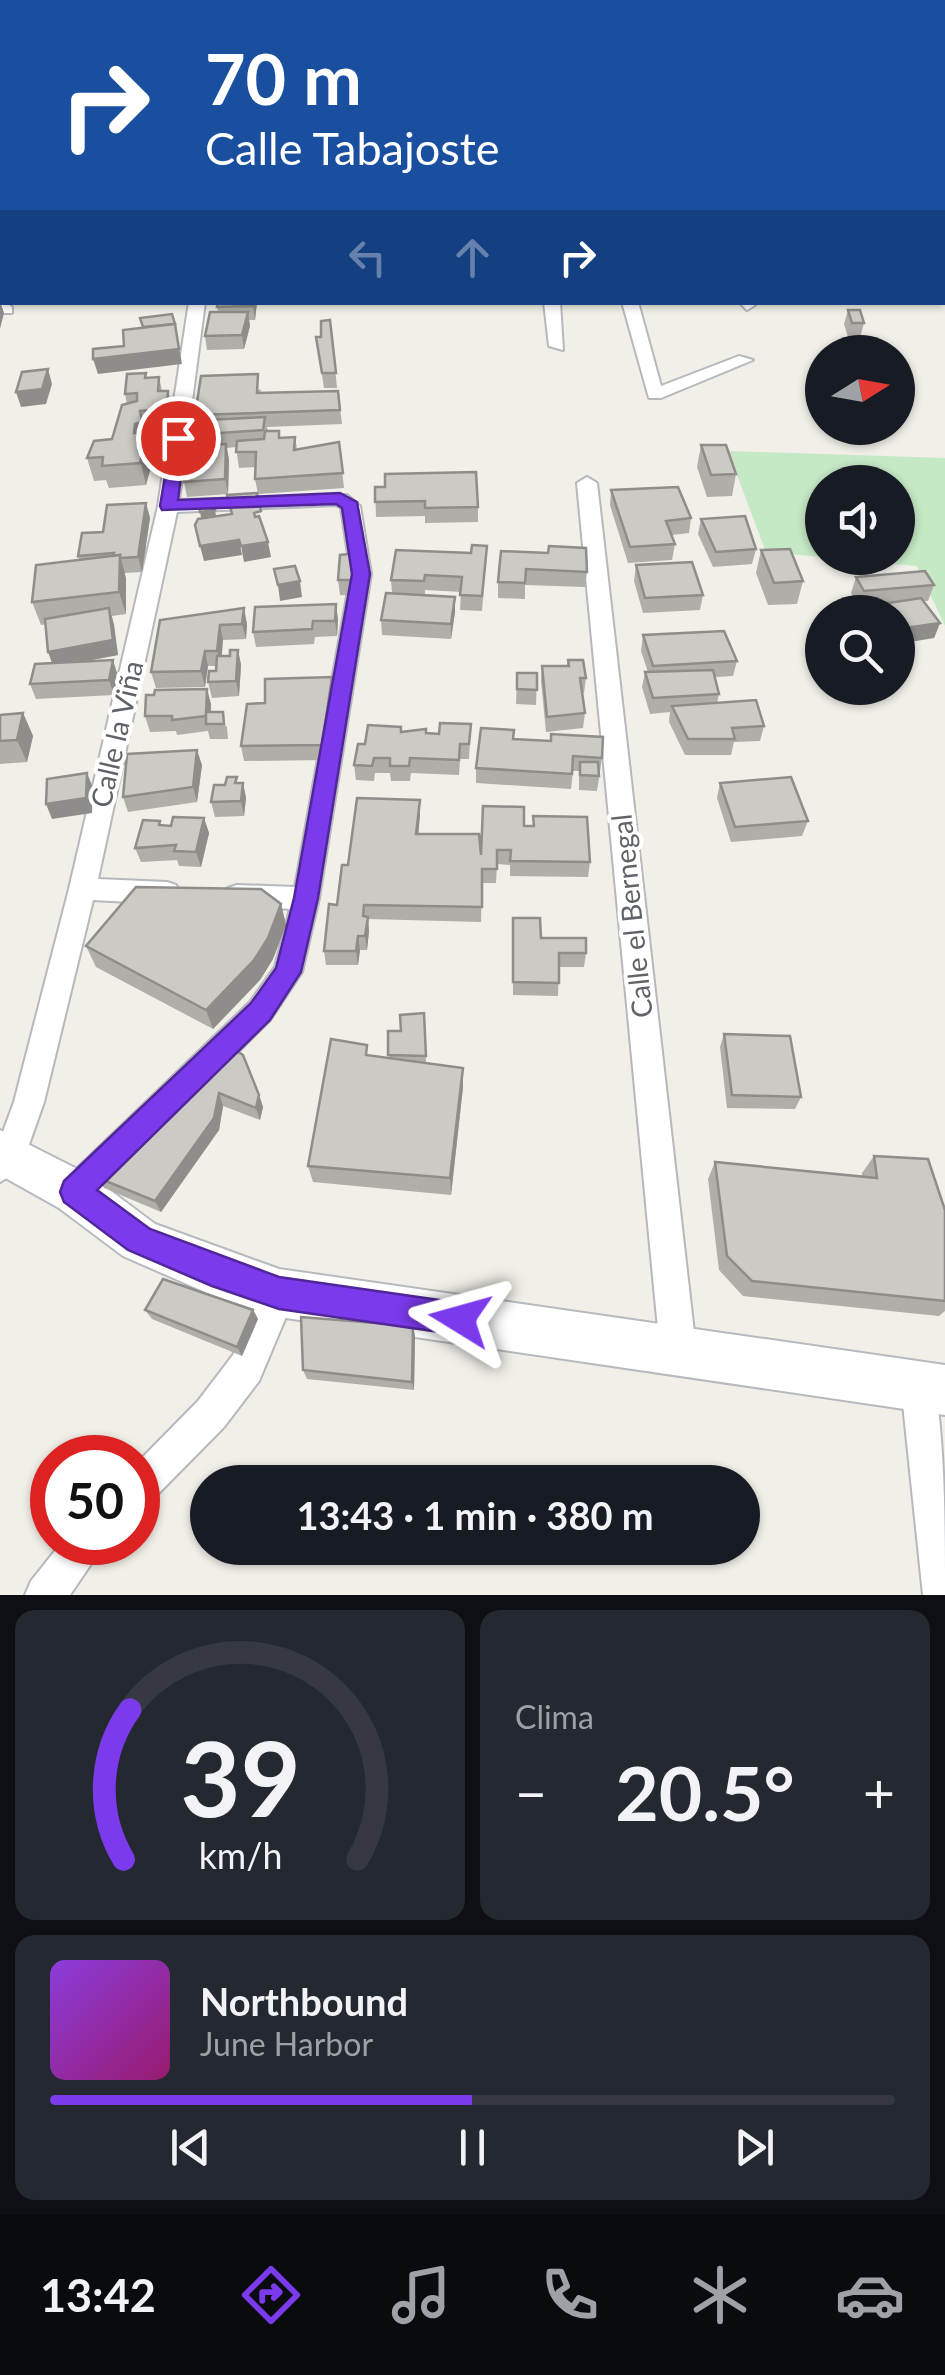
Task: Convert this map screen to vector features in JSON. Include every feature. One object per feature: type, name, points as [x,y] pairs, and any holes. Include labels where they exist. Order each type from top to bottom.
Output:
[{"type":"main road","points":[[3,1159],[75,1192],[139,1240],[279,1293],[932,1387]]},
{"type":"street","name":"Calle la Viña","points":[[3,1159],[29,1102],[82,889],[168,506],[197,305]]},
{"type":"street","points":[[552,305],[557,346]]},
{"type":"street","points":[[631,305],[654,394],[745,360]]},
{"type":"street","name":"Calle el Bernegal","points":[[586,483],[678,1350]]},
{"type":"street","points":[[75,1192],[260,1011],[288,972],[306,898],[361,574],[350,506],[340,498],[168,506]]},
{"type":"street","points":[[82,889],[306,898]]},
{"type":"street","points":[[160,1465],[210,1414],[246,1368],[279,1293]]},
{"type":"street","points":[[932,1387],[943,1595]]},
{"type":"street","points":[[45,1595],[69,1565]]},
{"type":"green space","points":[[728,451],[945,458],[945,626],[915,566],[915,465],[805,465],[805,555],[766,552]]},
{"type":"building","points":[[848,310],[860,310],[864,323],[852,323]]},
{"type":"building","points":[[210,312],[248,312],[242,335],[205,336]]},
{"type":"building","points":[[172,314],[175,324],[143,327],[140,318]]},
{"type":"building","points":[[330,320],[336,373],[322,373],[316,337],[321,337],[321,321]]},
{"type":"building","points":[[175,324],[179,349],[93,359],[93,349],[124,346],[123,330]]},
{"type":"building","points":[[48,369],[42,389],[16,392],[22,372]]},
{"type":"building","points":[[146,373],[145,378],[159,377],[158,391],[168,391],[167,409],[140,411],[142,422],[135,424],[134,433],[142,432],[144,448],[140,463],[102,466],[103,457],[87,458],[94,441],[112,439],[122,405],[137,401],[137,393],[125,394],[127,374]]},
{"type":"building","points":[[258,374],[257,393],[338,391],[340,410],[195,415],[201,376]]},
{"type":"building","points":[[265,417],[263,430],[206,434],[207,420]]},
{"type":"building","points":[[265,431],[279,431],[279,438],[295,437],[294,450],[339,442],[343,473],[255,479],[256,452],[236,452],[237,441],[264,439]]},
{"type":"building","points":[[226,444],[225,479],[184,482],[187,447]]},
{"type":"building","points":[[701,445],[726,445],[736,474],[711,475]]},
{"type":"building","points":[[476,472],[478,507],[425,508],[425,501],[375,502],[375,487],[385,487],[385,474]]},
{"type":"building","points":[[678,487],[691,518],[666,521],[675,544],[630,547],[611,490]]},
{"type":"building","points":[[257,493],[261,511],[254,513],[259,516],[268,542],[241,546],[239,540],[200,546],[195,525],[198,519],[232,514],[227,495]]},
{"type":"building","points":[[213,499],[215,510],[200,512],[198,501]]},
{"type":"building","points":[[146,503],[138,557],[120,558],[114,553],[78,556],[82,533],[103,532],[107,505]]},
{"type":"building","points":[[745,516],[756,549],[716,552],[701,519]]},
{"type":"building","points":[[472,545],[487,546],[482,596],[460,595],[462,577],[425,575],[424,581],[391,580],[396,550],[471,553]]},
{"type":"building","points":[[549,546],[586,548],[587,572],[526,569],[525,583],[498,582],[501,551],[548,553]]},
{"type":"building","points":[[790,549],[803,581],[774,583],[761,550]]},
{"type":"building","points":[[358,553],[353,580],[338,580],[340,555]]},
{"type":"building","points":[[120,555],[119,592],[32,602],[36,565]]},
{"type":"building","points":[[692,562],[703,595],[645,598],[636,565]]},
{"type":"building","points":[[295,566],[300,581],[278,585],[274,569]]},
{"type":"building","points":[[925,571],[934,585],[864,591],[856,577],[915,575]]},
{"type":"building","points":[[386,593],[455,597],[451,624],[381,620]]},
{"type":"building","points":[[921,598],[940,623],[915,627],[915,599]]},
{"type":"building","points":[[336,604],[335,621],[313,621],[312,629],[253,632],[255,607]]},
{"type":"building","points":[[109,608],[113,640],[48,652],[45,619]]},
{"type":"building","points":[[244,608],[242,624],[220,625],[217,651],[205,651],[201,671],[151,672],[160,620]]},
{"type":"building","points":[[724,631],[737,661],[653,666],[643,635]]},
{"type":"building","points":[[230,650],[238,650],[236,681],[208,682],[209,671],[216,671],[217,656],[230,656]]},
{"type":"building","points":[[113,660],[109,680],[30,684],[35,664]]},
{"type":"building","points":[[568,660],[583,660],[586,678],[580,678],[585,713],[547,717],[542,666],[569,666]]},
{"type":"building","points":[[713,670],[719,694],[653,698],[645,672]]},
{"type":"building","points":[[517,673],[537,673],[537,690],[517,689]]},
{"type":"building","points":[[332,677],[322,745],[241,746],[247,704],[265,703],[265,679]]},
{"type":"building","points":[[207,689],[206,716],[172,720],[172,716],[145,716],[146,695],[154,695],[155,690]]},
{"type":"building","points":[[756,700],[764,726],[732,728],[735,739],[688,739],[672,706]]},
{"type":"building","points":[[206,712],[223,712],[224,724],[206,724]]},
{"type":"building","points":[[23,713],[17,740],[0,741],[0,715]]},
{"type":"building","points":[[440,723],[471,724],[469,744],[460,744],[459,760],[410,758],[409,766],[390,766],[390,758],[374,758],[372,766],[354,765],[358,744],[365,744],[368,725],[401,727],[401,732],[426,729],[426,733],[439,734]]},
{"type":"building","points":[[481,728],[514,730],[513,739],[551,741],[551,734],[603,737],[602,758],[573,756],[572,774],[476,768]]},
{"type":"building","points":[[197,750],[193,787],[123,797],[127,754]]},
{"type":"building","points":[[580,762],[598,762],[599,776],[580,775]]},
{"type":"building","points":[[87,773],[86,798],[46,804],[47,779]]},
{"type":"building","points":[[227,777],[237,777],[235,783],[243,783],[241,801],[211,802],[214,785],[225,785]]},
{"type":"building","points":[[791,777],[808,821],[735,827],[720,783]]},
{"type":"building","points":[[357,798],[420,800],[416,834],[479,834],[481,855],[483,806],[524,807],[524,826],[534,826],[533,816],[587,817],[590,862],[510,861],[511,850],[497,850],[497,869],[482,869],[482,907],[364,905],[363,916],[368,917],[365,936],[358,936],[356,951],[324,951],[329,904],[337,905],[342,865],[348,865]]},
{"type":"building","points":[[173,817],[204,818],[196,852],[174,851],[176,845],[135,848],[143,820],[171,826]]},
{"type":"building","points":[[136,887],[261,889],[281,904],[268,938],[254,960],[206,1010],[86,946]]},
{"type":"building","points":[[513,918],[540,918],[541,938],[586,938],[586,953],[559,953],[559,983],[513,982]]},
{"type":"building","points":[[424,1013],[426,1056],[388,1055],[388,1031],[401,1031],[400,1015]]},
{"type":"building","points":[[724,1034],[790,1036],[801,1097],[732,1095]]},
{"type":"building","points":[[331,1039],[367,1045],[366,1055],[463,1068],[450,1178],[308,1166]]},
{"type":"building","points":[[231,1047],[243,1055],[259,1095],[256,1108],[219,1093],[214,1118],[155,1201],[96,1177]]},
{"type":"building","points":[[874,1156],[928,1159],[945,1210],[945,1301],[752,1281],[727,1256],[715,1162],[877,1178]]},
{"type":"building","points":[[163,1279],[253,1310],[237,1347],[145,1310]]},
{"type":"building","points":[[301,1317],[413,1326],[412,1382],[303,1370]]},
{"type":"route","points":[[178,438],[168,506],[340,498],[350,506],[361,574],[306,898],[288,972],[260,1011],[75,1192],[139,1240],[279,1293],[460,1319]]}]
